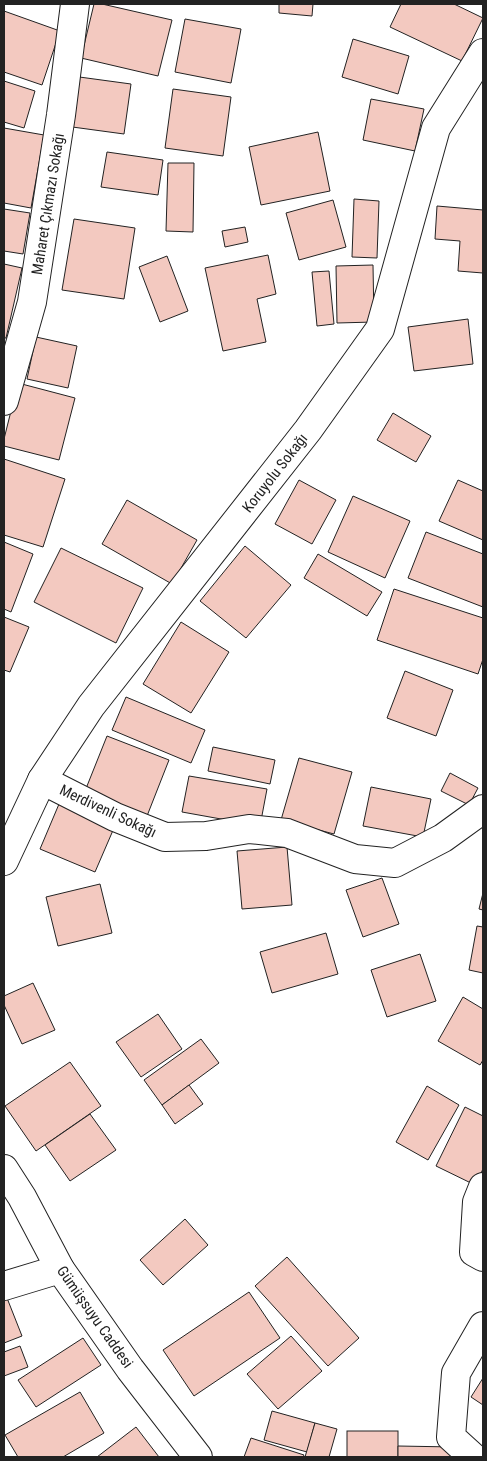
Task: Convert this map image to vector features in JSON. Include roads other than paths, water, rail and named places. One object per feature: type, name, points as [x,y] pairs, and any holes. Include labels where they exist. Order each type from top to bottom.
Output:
[{"type":"street","name":"Maharet Çıkmazı Sokağı","points":[[4,400],[32,302],[61,115],[75,4]]},
{"type":"street","name":"Koruyolu Sokağı","points":[[4,862],[42,780],[91,706],[308,430],[380,329],[436,128],[483,53]]},
{"type":"street","name":"Merdivenli Sokağı","points":[[42,780],[116,817],[165,837],[206,836],[249,829],[287,833],[355,859],[395,863],[443,838],[483,810]]},
{"type":"street","name":"Gümüşsuyu Caddesi","points":[[4,1169],[22,1197],[60,1269],[130,1369],[198,1457]]},
{"type":"street","points":[[483,1187],[477,1202],[474,1252],[483,1257]]},
{"type":"street","points":[[4,1286],[60,1269]]},
{"type":"street","points":[[473,1457],[451,1437],[456,1373],[483,1326]]}]
